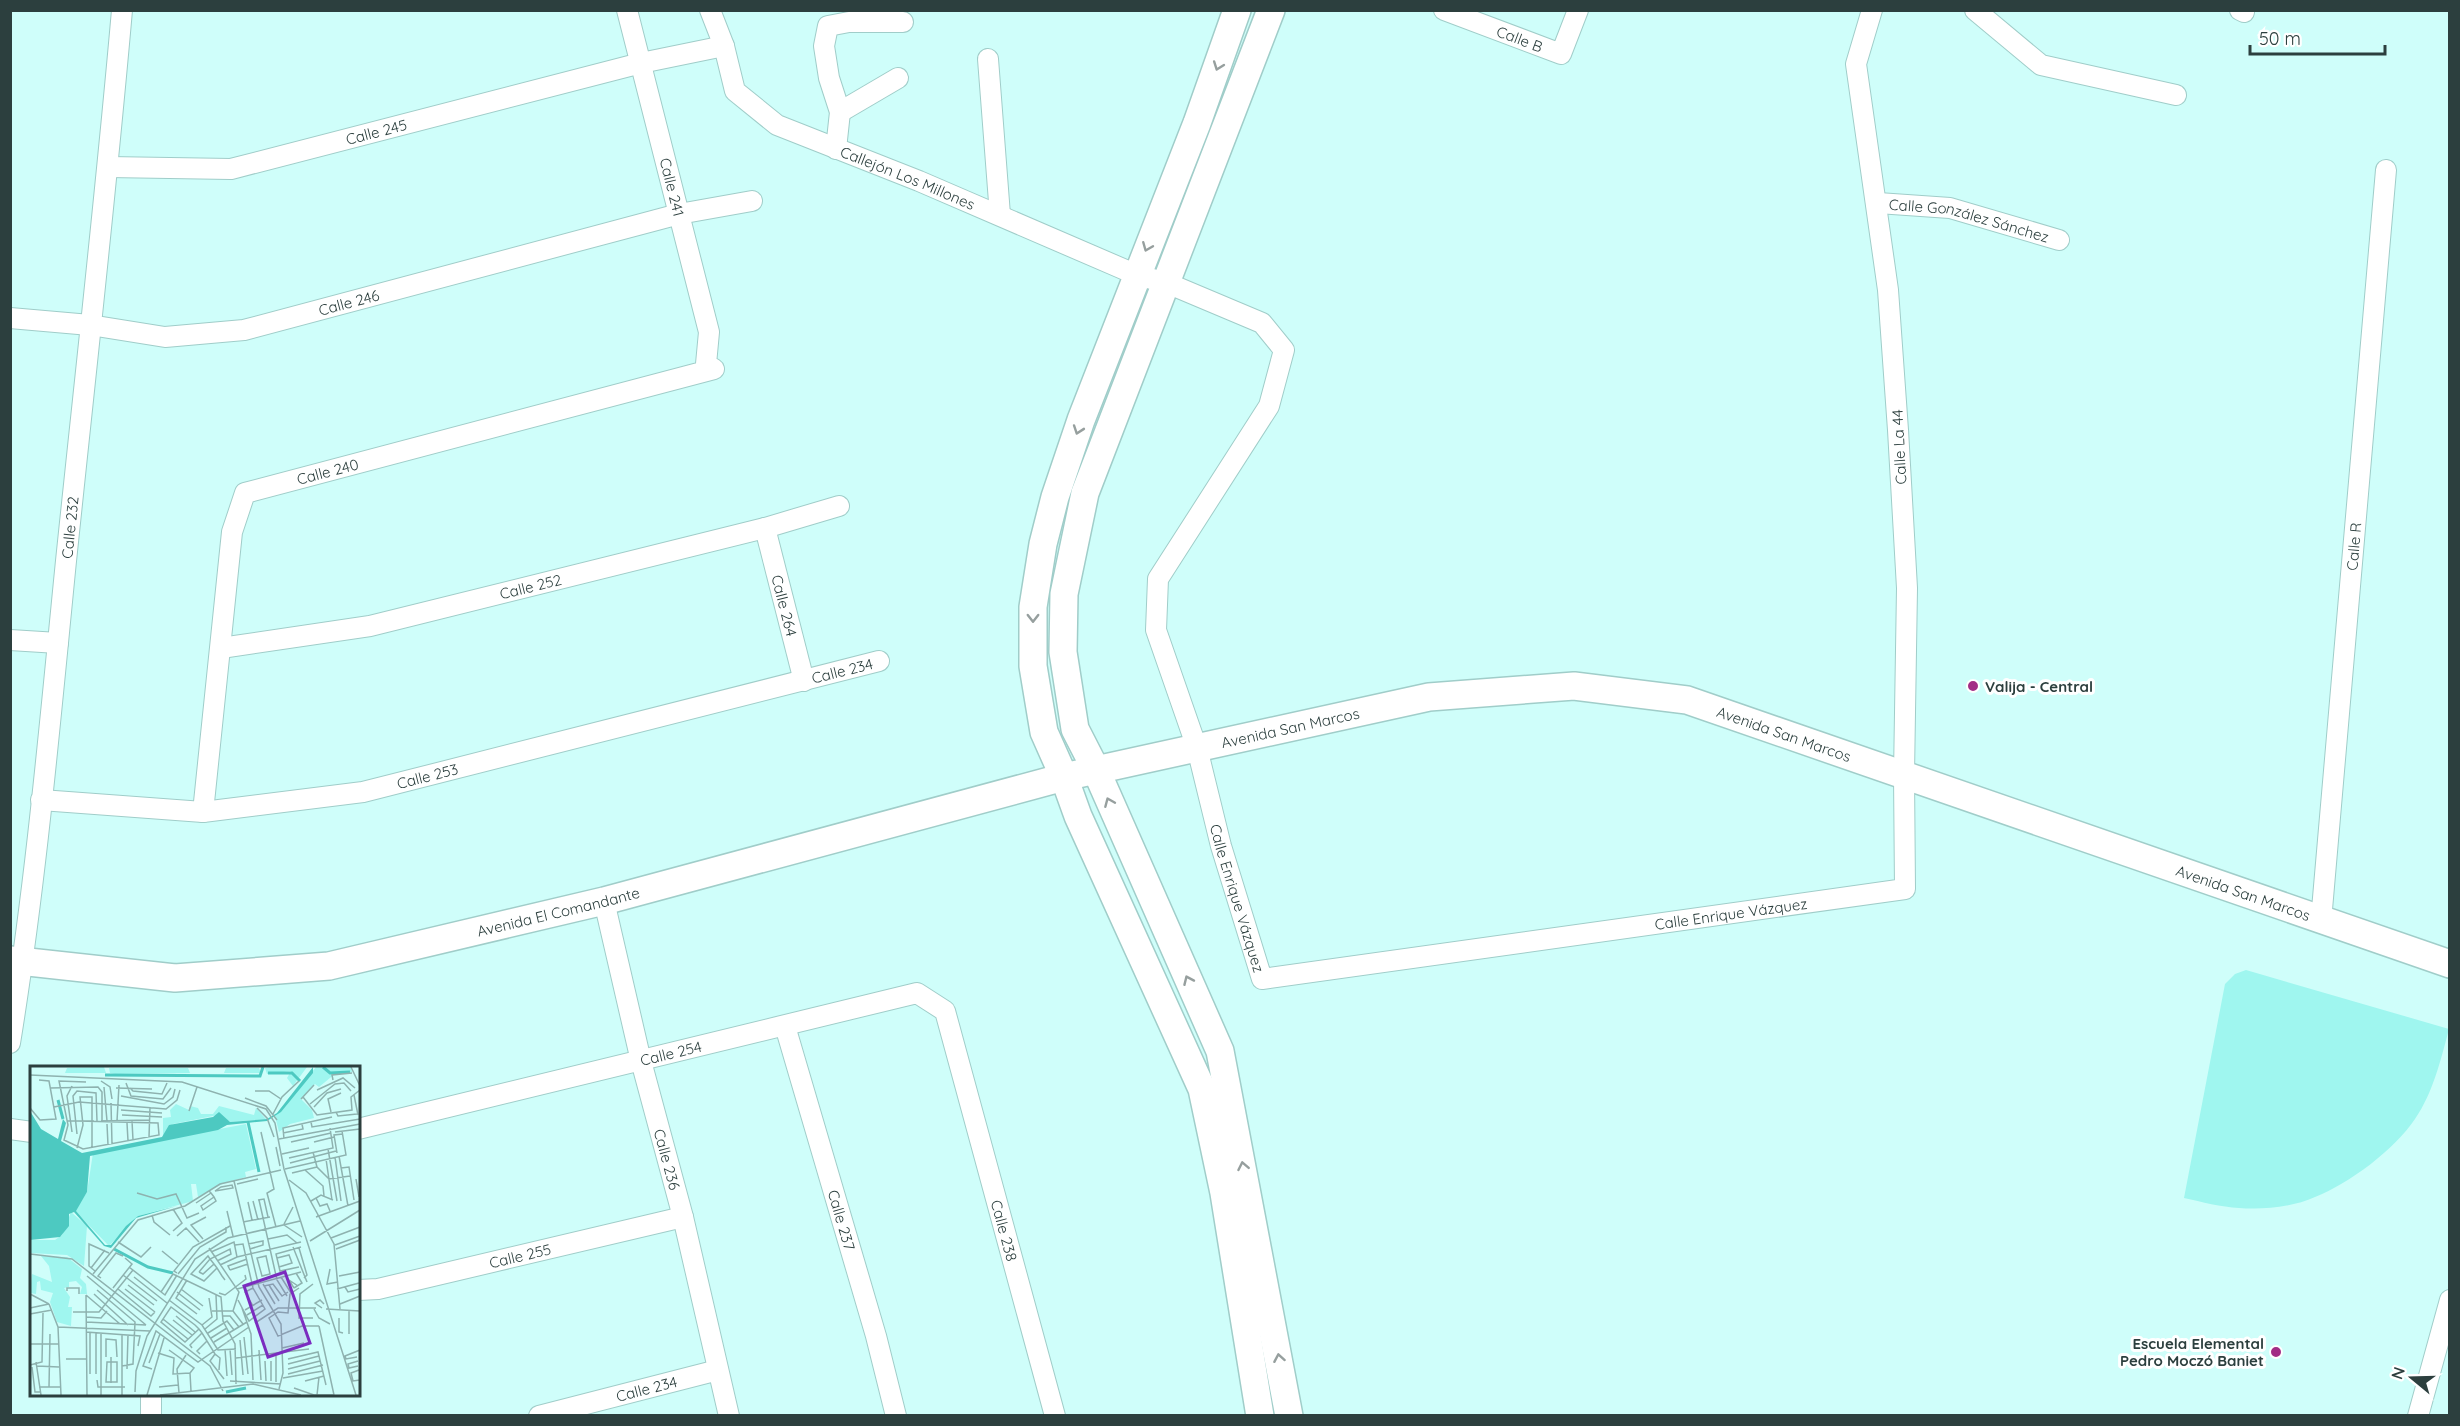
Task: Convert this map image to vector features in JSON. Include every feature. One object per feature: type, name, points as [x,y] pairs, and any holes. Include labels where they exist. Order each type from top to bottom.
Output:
[{"type":"main road","points":[[1237,10],[1197,123],[1081,420],[1055,497],[1043,544],[1033,607],[1033,666],[1044,732],[1065,777],[1078,816],[1202,1089],[1224,1193],[1260,1416]]},
{"type":"main road","points":[[1271,10],[1085,492],[1064,594],[1063,652],[1075,729],[1096,770],[1220,1051],[1289,1416]]},
{"type":"main road","name":"Avenida San Marcos","points":[[1096,770],[1429,697],[1574,686],[1687,700],[2450,964]]},
{"type":"main road","name":"Avenida El Comandante","points":[[17,961],[175,978],[329,966],[604,901],[1096,770]]},
{"type":"street","name":"Calle 232","points":[[10,1043],[17,961],[41,800],[108,167],[122,10]]},
{"type":"street","name":"Calle 241","points":[[627,10],[709,332],[706,364]]},
{"type":"street","name":"Callejón Los Millones","points":[[710,10],[724,46],[735,91],[777,125],[1000,215],[1137,275],[1167,283]]},
{"type":"street","name":"Calle B","points":[[1444,10],[1562,54],[1578,10]]},
{"type":"street","name":"Calle La 44","points":[[1872,10],[1856,64],[1878,203],[1892,327],[1906,588],[1905,889]]},
{"type":"street","points":[[1976,10],[2041,65],[2176,95]]},
{"type":"street","points":[[836,149],[840,112],[829,78],[824,46],[828,26],[849,21],[903,22]]},
{"type":"street","name":"Calle 245","points":[[108,167],[231,169],[641,63],[724,46]]},
{"type":"street","points":[[988,59],[1000,215]]},
{"type":"street","points":[[840,112],[898,78]]},
{"type":"street","name":"Calle R","points":[[2321,921],[2386,170]]},
{"type":"street","name":"Calle 246","points":[[10,318],[90,325],[165,337],[244,330],[679,214],[752,201]]},
{"type":"street","name":"Calle González Sánchez","points":[[1878,203],[1950,208],[2059,240]]},
{"type":"street","name":"Calle Enrique Vázquez","points":[[1167,283],[1262,323],[1284,350],[1269,406],[1158,579],[1156,630],[1197,748],[1221,846],[1262,979],[1905,889]]},
{"type":"street","name":"Calle 240","points":[[203,812],[232,532],[245,493],[714,369],[706,364]]},
{"type":"street","name":"Calle 252","points":[[221,648],[370,626],[765,528],[839,506]]},
{"type":"street","name":"Calle 264","points":[[765,528],[804,681]]},
{"type":"street","points":[[10,640],[58,643]]},
{"type":"street","name":"Calle 234","points":[[804,681],[879,661]]},
{"type":"street","name":"Calle 253","points":[[41,800],[203,812],[363,792],[804,681]]},
{"type":"street","name":"Calle 236","points":[[604,901],[641,1061],[683,1217],[729,1416]]},
{"type":"street","name":"Calle 254","points":[[360,1129],[917,993],[945,1011],[954,1046]]},
{"type":"street","name":"Calle 237","points":[[785,1026],[876,1336],[896,1416]]},
{"type":"street","name":"Calle 238","points":[[954,1046],[1055,1416]]},
{"type":"street","points":[[10,1130],[30,1132]]},
{"type":"street","name":"Calle 255","points":[[360,1290],[378,1289],[683,1217]]},
{"type":"street","points":[[2418,1416],[2450,1300]]},
{"type":"street","name":"Calle 234","points":[[539,1416],[563,1413],[718,1370]]},
{"type":"street","points":[[151,1396],[151,1416]]},
{"type":"shaded area","points":[[2246,970],[2449,1029],[2436,1076],[2427,1098],[2406,1131],[2383,1154],[2328,1191],[2297,1203],[2258,1209],[2232,1207],[2184,1198],[2225,984],[2235,974]]},
{"type":"place","name":"Valija - Central","points":[[1973,686]]},
{"type":"place","name":"Escuela Elemental Pedro Moczó Baniet","points":[[2276,1352]]}]
